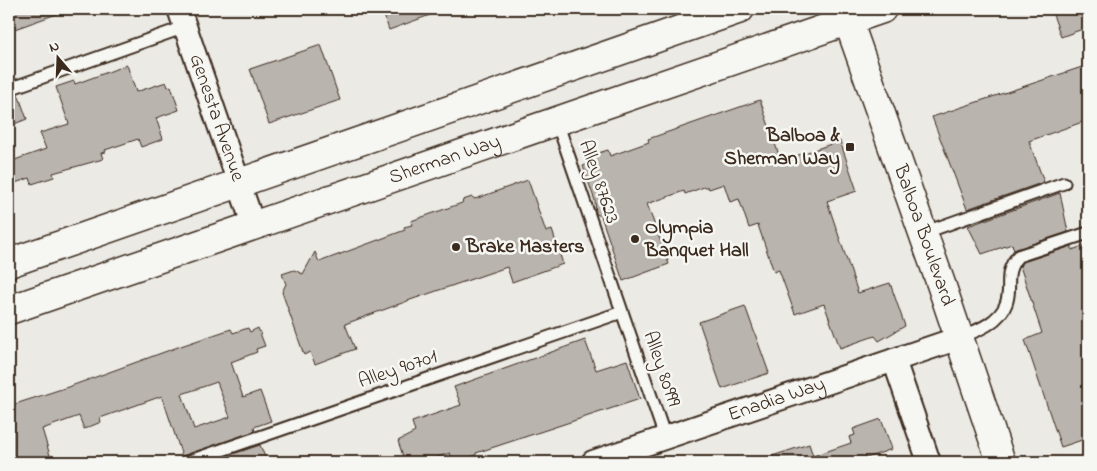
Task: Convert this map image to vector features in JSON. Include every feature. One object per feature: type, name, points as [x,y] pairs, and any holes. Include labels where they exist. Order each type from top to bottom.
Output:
[{"type":"main road","points":[[9,263],[740,9]]},
{"type":"main road","name":"Sherman Way","points":[[9,310],[557,122],[846,15],[882,9]]},
{"type":"main road","name":"Balboa Boulevard","points":[[846,15],[1001,462]]},
{"type":"street","name":"Genesta Avenue","points":[[182,18],[254,227]]},
{"type":"street","name":"Enadia Way","points":[[593,462],[959,338]]},
{"type":"street","points":[[894,360],[929,462]]},
{"type":"lane","points":[[9,89],[182,18]]},
{"type":"lane","name":"Alley 87623","points":[[557,122],[622,312]]},
{"type":"lane","points":[[923,233],[1064,183]]},
{"type":"lane","points":[[959,338],[984,327],[1006,305],[1008,273],[1018,256],[1088,233]]},
{"type":"lane","name":"Alley 80999","points":[[622,312],[664,438]]},
{"type":"lane","name":"Alley 90701","points":[[187,462],[622,312]]},
{"type":"building","points":[[9,9],[65,9],[65,11],[9,31]]},
{"type":"building","points":[[382,9],[440,9],[441,11],[389,30]]},
{"type":"building","points":[[1051,9],[1088,9],[1088,27],[1061,37]]},
{"type":"building","points":[[321,45],[340,100],[269,124],[250,69]]},
{"type":"building","points":[[127,65],[136,92],[166,82],[168,87],[171,86],[179,110],[156,118],[163,139],[141,147],[138,139],[105,150],[106,152],[101,153],[103,159],[53,173],[54,177],[32,184],[30,178],[9,185],[9,162],[46,149],[40,133],[69,124],[56,87],[74,81],[75,84]]},
{"type":"building","points":[[1088,65],[1088,120],[1029,141],[1044,182],[967,209],[932,117]]},
{"type":"building","points":[[18,94],[27,119],[9,126],[9,96]]},
{"type":"building","points":[[760,100],[781,161],[840,141],[857,191],[827,201],[858,293],[890,283],[905,326],[879,341],[875,336],[840,348],[824,304],[795,314],[779,270],[774,272],[758,225],[749,228],[739,199],[730,202],[724,184],[709,189],[704,187],[685,194],[684,191],[647,204],[669,264],[623,281],[601,216],[596,214],[595,201],[583,166],[594,162],[592,155],[608,150],[610,156],[649,142],[648,139]]},
{"type":"building","points":[[528,180],[546,232],[552,230],[563,264],[512,282],[507,267],[413,299],[345,324],[355,349],[315,364],[310,352],[304,355],[282,292],[286,284],[282,274],[294,270],[303,274],[315,252],[319,262],[405,230],[404,227],[412,225],[411,221],[462,203],[463,200],[472,197],[475,199]]},
{"type":"building","points":[[1060,193],[1068,232],[1014,250],[1012,244],[982,254],[968,226]]},
{"type":"building","points":[[1088,244],[1088,438],[1061,447],[1025,340],[1042,333],[1020,266],[1023,262],[1072,246],[1072,250]]},
{"type":"building","points":[[745,306],[769,373],[722,389],[699,322]]},
{"type":"building","points":[[248,328],[250,332],[258,328],[265,346],[256,349],[257,352],[231,362],[243,397],[260,391],[271,421],[254,427],[255,431],[182,456],[162,396],[100,418],[101,422],[84,429],[79,416],[42,429],[52,462],[9,462],[9,406],[231,329],[233,333]],"holes":[[[217,382],[230,417],[194,429],[182,394]]]},
{"type":"building","points":[[585,340],[596,370],[627,360],[640,399],[476,453],[476,455],[455,462],[453,462],[450,453],[423,462],[405,462],[398,441],[415,432],[412,422],[461,405],[454,387]]},
{"type":"building","points":[[881,419],[892,449],[855,462],[763,462],[763,459],[809,444],[813,456],[851,443],[849,437],[855,435],[853,429]]},
{"type":"building","points":[[260,445],[267,462],[209,462]]},
{"type":"place","name":"Balboa & Sherman Way","points":[[850,147]]},
{"type":"place","name":"Olympia Banquet Hall","points":[[635,239]]},
{"type":"place","name":"Brake Masters","points":[[456,247]]}]
